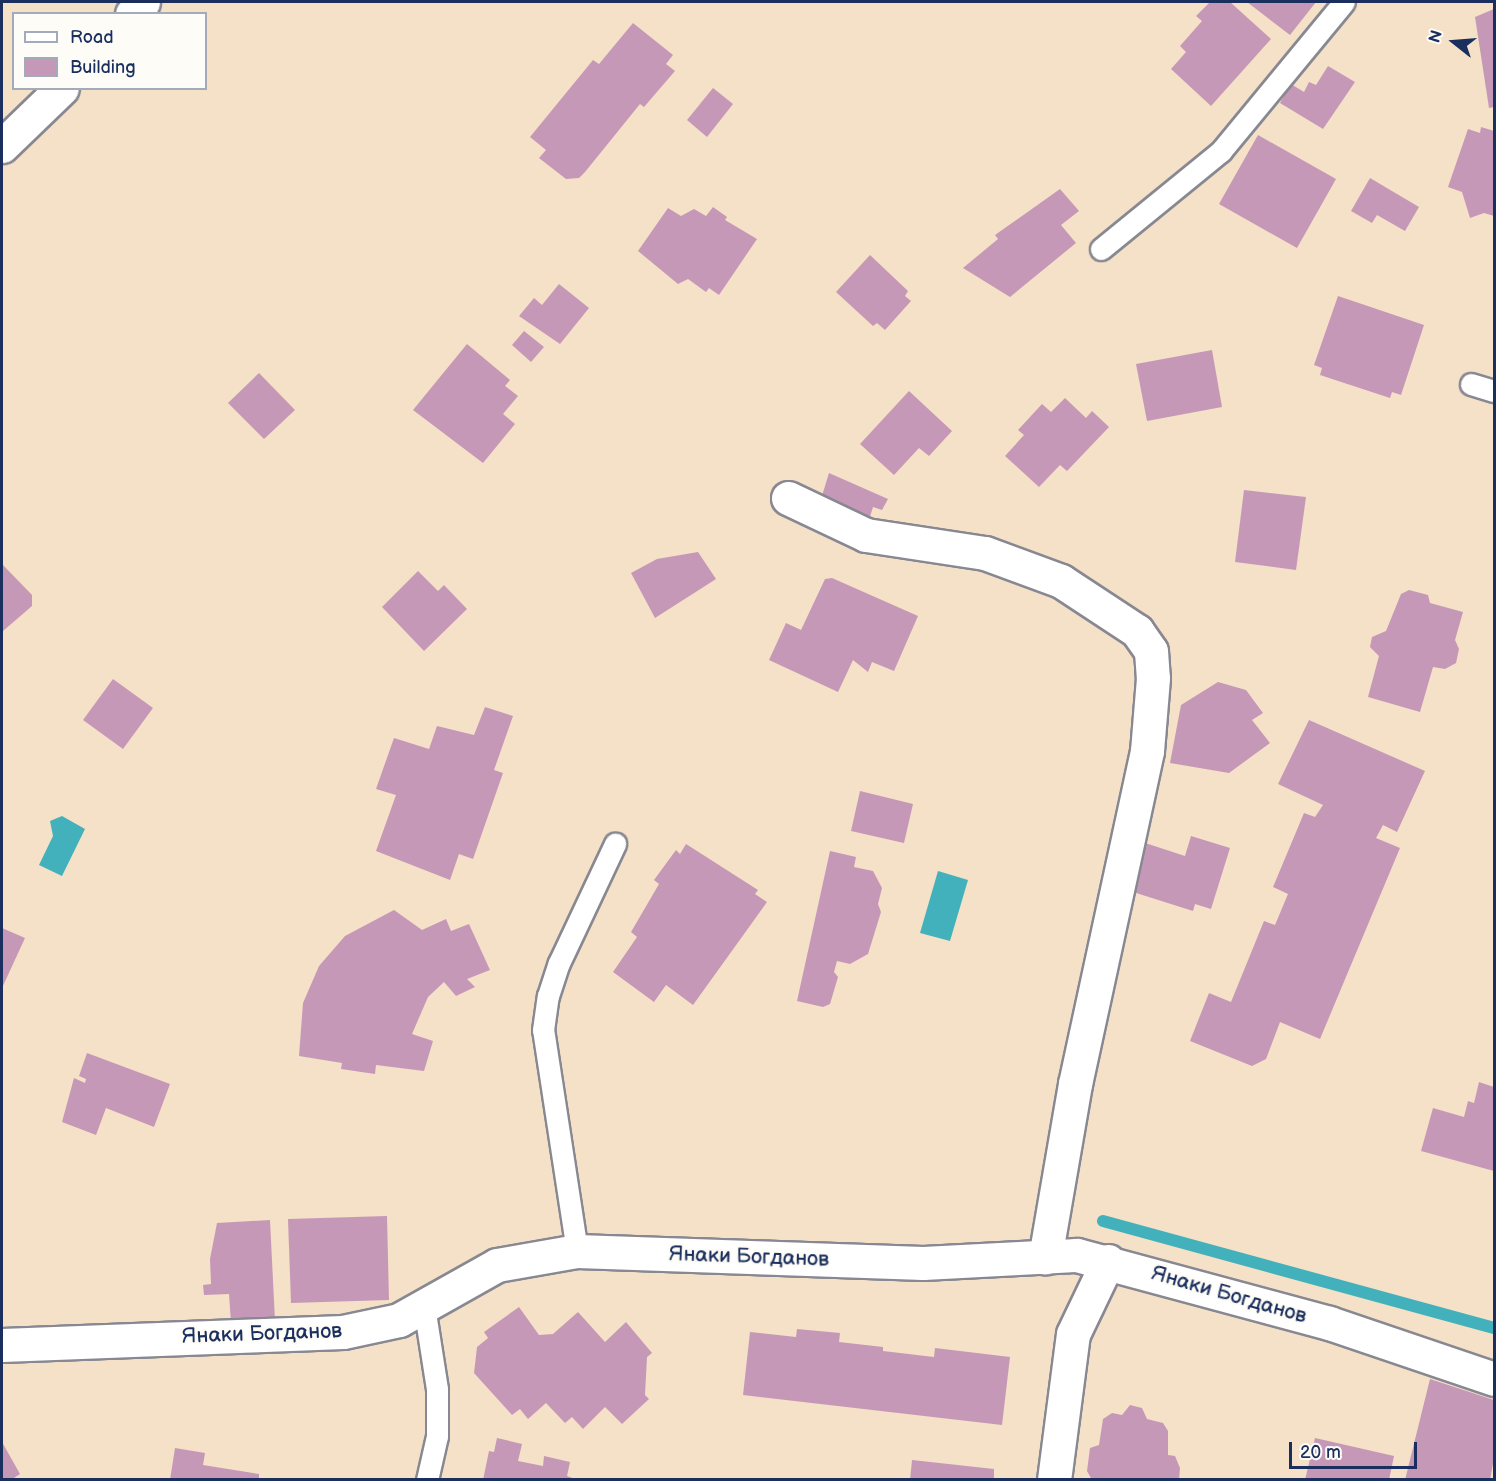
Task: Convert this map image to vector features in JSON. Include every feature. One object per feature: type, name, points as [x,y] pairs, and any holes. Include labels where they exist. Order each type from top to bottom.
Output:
[{"type":"street","points":[[2,146],[60,90]]},
{"type":"street","points":[[788,498],[866,535],[985,553],[1061,581],[1137,631],[1151,651],[1153,678],[1147,752],[1075,1084],[1045,1257]]},
{"type":"street","name":"Янаки Богданов","points":[[2,1345],[343,1332],[399,1320],[497,1264],[577,1251],[923,1263],[1077,1255],[1108,1261],[1329,1323],[1494,1379]]},
{"type":"street","points":[[1054,1479],[1073,1334],[1108,1261]]},
{"type":"lane","points":[[1101,249],[1221,151],[1344,2]]},
{"type":"lane","points":[[1471,384],[1494,391]]},
{"type":"lane","points":[[577,1251],[543,1030],[548,996],[559,963],[615,844]]},
{"type":"lane","points":[[423,1306],[437,1389],[437,1436],[427,1479]]},
{"type":"water","points":[[62,816],[85,829],[62,876],[39,865],[53,836],[50,821]]},
{"type":"water","points":[[938,871],[968,880],[950,941],[920,933]]},
{"type":"building","points":[[1210,2],[1230,2],[1271,39],[1211,106],[1171,69],[1186,52],[1180,46],[1202,21],[1196,16]]},
{"type":"building","points":[[1247,2],[1316,2],[1290,35]]},
{"type":"building","points":[[1494,9],[1494,107],[1489,108],[1475,17]]},
{"type":"building","points":[[633,23],[673,55],[666,64],[675,71],[644,107],[640,104],[579,178],[566,179],[539,158],[546,150],[530,137],[593,60],[599,64]]},
{"type":"building","points":[[1328,66],[1355,82],[1323,129],[1280,103],[1291,84],[1304,92],[1309,82],[1316,85]]},
{"type":"building","points":[[713,88],[733,104],[707,137],[687,120]]},
{"type":"building","points":[[1481,127],[1494,131],[1494,216],[1484,213],[1470,218],[1462,192],[1448,187],[1468,129],[1480,133]]},
{"type":"building","points":[[1258,135],[1336,179],[1297,248],[1219,204]]},
{"type":"building","points":[[1370,178],[1419,207],[1405,231],[1377,215],[1372,223],[1351,211]]},
{"type":"building","points":[[1060,189],[1079,211],[1061,225],[1076,243],[1010,297],[963,268],[998,239],[995,235]]},
{"type":"building","points":[[713,207],[727,217],[725,220],[757,239],[719,295],[709,288],[706,292],[688,279],[678,284],[638,251],[668,208],[681,216],[694,209],[706,216]]},
{"type":"building","points":[[870,255],[908,291],[905,296],[911,301],[885,330],[877,323],[873,326],[836,292]]},
{"type":"building","points":[[559,284],[589,308],[560,344],[519,316],[534,298],[542,305]]},
{"type":"building","points":[[1338,296],[1424,325],[1401,395],[1392,392],[1390,398],[1320,375],[1322,368],[1314,365]]},
{"type":"building","points":[[524,331],[544,347],[531,362],[512,345]]},
{"type":"building","points":[[467,344],[510,380],[505,386],[518,396],[503,414],[515,424],[483,463],[413,410]]},
{"type":"building","points":[[1212,350],[1222,407],[1147,421],[1136,364]]},
{"type":"building","points":[[259,373],[295,410],[264,439],[228,403]]},
{"type":"building","points":[[909,391],[952,431],[929,456],[919,448],[894,475],[860,444]]},
{"type":"building","points":[[1065,398],[1086,418],[1092,411],[1109,427],[1067,471],[1060,465],[1039,487],[1005,456],[1024,435],[1018,430],[1042,404],[1051,412]]},
{"type":"building","points":[[829,473],[888,499],[882,510],[873,507],[868,523],[821,499]]},
{"type":"building","points":[[1244,490],[1306,497],[1296,570],[1235,562]]},
{"type":"building","points":[[698,552],[716,579],[655,618],[631,573],[657,559]]},
{"type":"building","points":[[2,564],[32,595],[32,606],[3,631]]},
{"type":"building","points":[[418,571],[438,591],[444,585],[467,609],[424,651],[382,607]]},
{"type":"building","points":[[832,578],[918,616],[894,671],[872,662],[868,672],[853,660],[838,692],[769,660],[786,623],[801,630],[825,579]]},
{"type":"building","points":[[1409,590],[1428,595],[1430,603],[1463,612],[1455,640],[1459,649],[1456,663],[1445,669],[1433,667],[1420,712],[1368,697],[1379,656],[1370,647],[1372,637],[1386,631],[1401,594]]},
{"type":"building","points":[[113,679],[153,708],[123,749],[83,720]]},
{"type":"building","points":[[1218,682],[1246,690],[1263,713],[1252,720],[1270,743],[1229,773],[1170,763],[1181,705]]},
{"type":"building","points":[[485,707],[513,716],[494,770],[503,773],[473,859],[459,854],[450,880],[376,851],[396,795],[376,789],[394,738],[429,749],[437,726],[474,735]]},
{"type":"building","points":[[1309,720],[1425,771],[1397,832],[1383,825],[1376,838],[1400,848],[1320,1039],[1280,1022],[1266,1059],[1252,1066],[1190,1041],[1209,993],[1231,1002],[1264,921],[1275,925],[1288,894],[1273,887],[1304,813],[1315,817],[1323,805],[1278,784]]},
{"type":"building","points":[[860,791],[913,804],[904,843],[851,831]]},
{"type":"building","points":[[1191,836],[1230,848],[1211,909],[1195,904],[1193,911],[1133,892],[1138,881],[1125,876],[1136,840],[1185,856]]},
{"type":"building","points":[[686,844],[758,890],[755,894],[767,902],[693,1005],[666,985],[654,1002],[613,972],[637,937],[631,932],[659,884],[654,880],[676,850],[680,854]]},
{"type":"building","points":[[830,851],[856,857],[854,867],[873,871],[882,888],[878,904],[881,912],[868,954],[850,964],[837,961],[834,972],[838,977],[830,1004],[823,1007],[797,1001]]},
{"type":"building","points":[[394,910],[422,930],[446,919],[451,931],[469,924],[490,970],[467,979],[475,987],[456,996],[444,982],[428,997],[412,1034],[433,1041],[424,1071],[376,1065],[375,1074],[341,1069],[342,1063],[299,1056],[303,1003],[319,966],[345,936]]},
{"type":"building","points":[[2,928],[25,938],[2,988]]},
{"type":"building","points":[[87,1053],[170,1084],[154,1127],[106,1108],[96,1135],[62,1122],[74,1078],[85,1083],[86,1079],[79,1076]]},
{"type":"building","points":[[1479,1082],[1494,1087],[1494,1171],[1421,1151],[1433,1108],[1464,1117],[1468,1101],[1474,1103]]},
{"type":"building","points":[[387,1216],[389,1300],[291,1303],[288,1219]]},
{"type":"building","points":[[270,1220],[275,1321],[231,1323],[229,1294],[204,1295],[203,1285],[211,1284],[210,1259],[217,1223]]},
{"type":"building","points":[[519,1307],[539,1335],[553,1334],[578,1312],[605,1342],[626,1322],[652,1353],[647,1357],[645,1395],[649,1399],[622,1424],[605,1407],[583,1429],[572,1417],[565,1423],[546,1403],[528,1419],[520,1409],[512,1415],[474,1373],[477,1347],[488,1338],[484,1332]]},
{"type":"building","points":[[797,1329],[840,1333],[839,1342],[883,1347],[883,1351],[934,1357],[935,1348],[1010,1357],[1002,1425],[743,1395],[750,1332],[796,1337]]},
{"type":"building","points":[[1430,1379],[1494,1400],[1494,1458],[1490,1480],[1405,1480]]},
{"type":"building","points":[[1130,1405],[1142,1408],[1147,1419],[1163,1423],[1168,1431],[1168,1455],[1175,1456],[1180,1468],[1179,1480],[1092,1480],[1087,1471],[1090,1448],[1099,1445],[1103,1419],[1112,1413],[1122,1415]]},
{"type":"building","points":[[497,1438],[522,1444],[518,1461],[543,1466],[544,1456],[570,1462],[567,1476],[578,1480],[483,1480],[489,1451],[494,1452]]},
{"type":"building","points":[[1315,1438],[1394,1456],[1389,1480],[1305,1480]]},
{"type":"building","points":[[2,1442],[20,1474],[11,1480],[2,1480]]},
{"type":"building","points":[[175,1448],[205,1453],[203,1465],[259,1474],[259,1480],[170,1480]]},
{"type":"building","points":[[912,1460],[994,1469],[994,1480],[910,1480]]},
{"type":"waterway","points":[[1103,1221],[1494,1328]]}]
